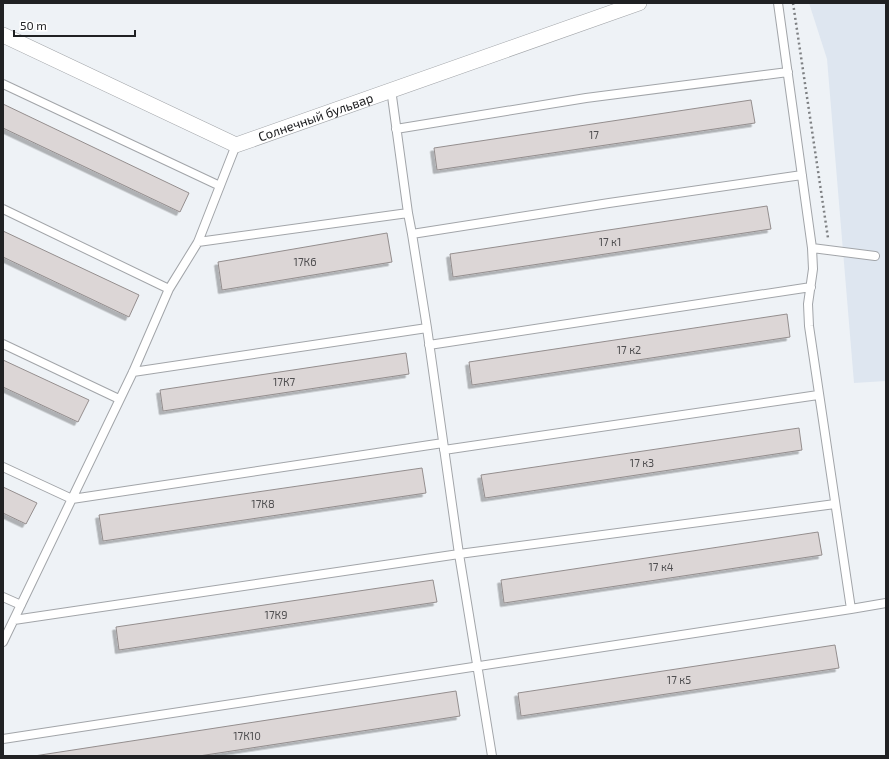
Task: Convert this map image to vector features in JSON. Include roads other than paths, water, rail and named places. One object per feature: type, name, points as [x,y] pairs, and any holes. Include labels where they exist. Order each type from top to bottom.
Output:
[{"type":"street","name":"Солнечный бульвар","points":[[236,145],[391,89],[639,3]]},
{"type":"street","points":[[3,35],[236,145]]},
{"type":"lane","points":[[778,3],[812,248],[813,269],[808,304],[808,326],[851,610]]},
{"type":"lane","points":[[396,129],[586,98],[788,72]]},
{"type":"lane","points":[[3,84],[220,186]]},
{"type":"lane","points":[[391,89],[459,554],[492,756]]},
{"type":"lane","points":[[3,642],[133,372],[169,289],[198,242],[236,145]]},
{"type":"lane","points":[[412,234],[802,175]]},
{"type":"lane","points":[[3,209],[169,289]]},
{"type":"lane","points":[[198,242],[408,213]]},
{"type":"lane","points":[[812,248],[875,256]]},
{"type":"lane","points":[[429,345],[811,287]]},
{"type":"lane","points":[[133,372],[427,328]]},
{"type":"lane","points":[[3,344],[119,399]]},
{"type":"lane","points":[[3,466],[72,499],[818,395]]},
{"type":"lane","points":[[14,620],[459,554],[835,504]]},
{"type":"lane","points":[[3,597],[21,605]]},
{"type":"lane","points":[[3,739],[851,610],[886,603]]}]
